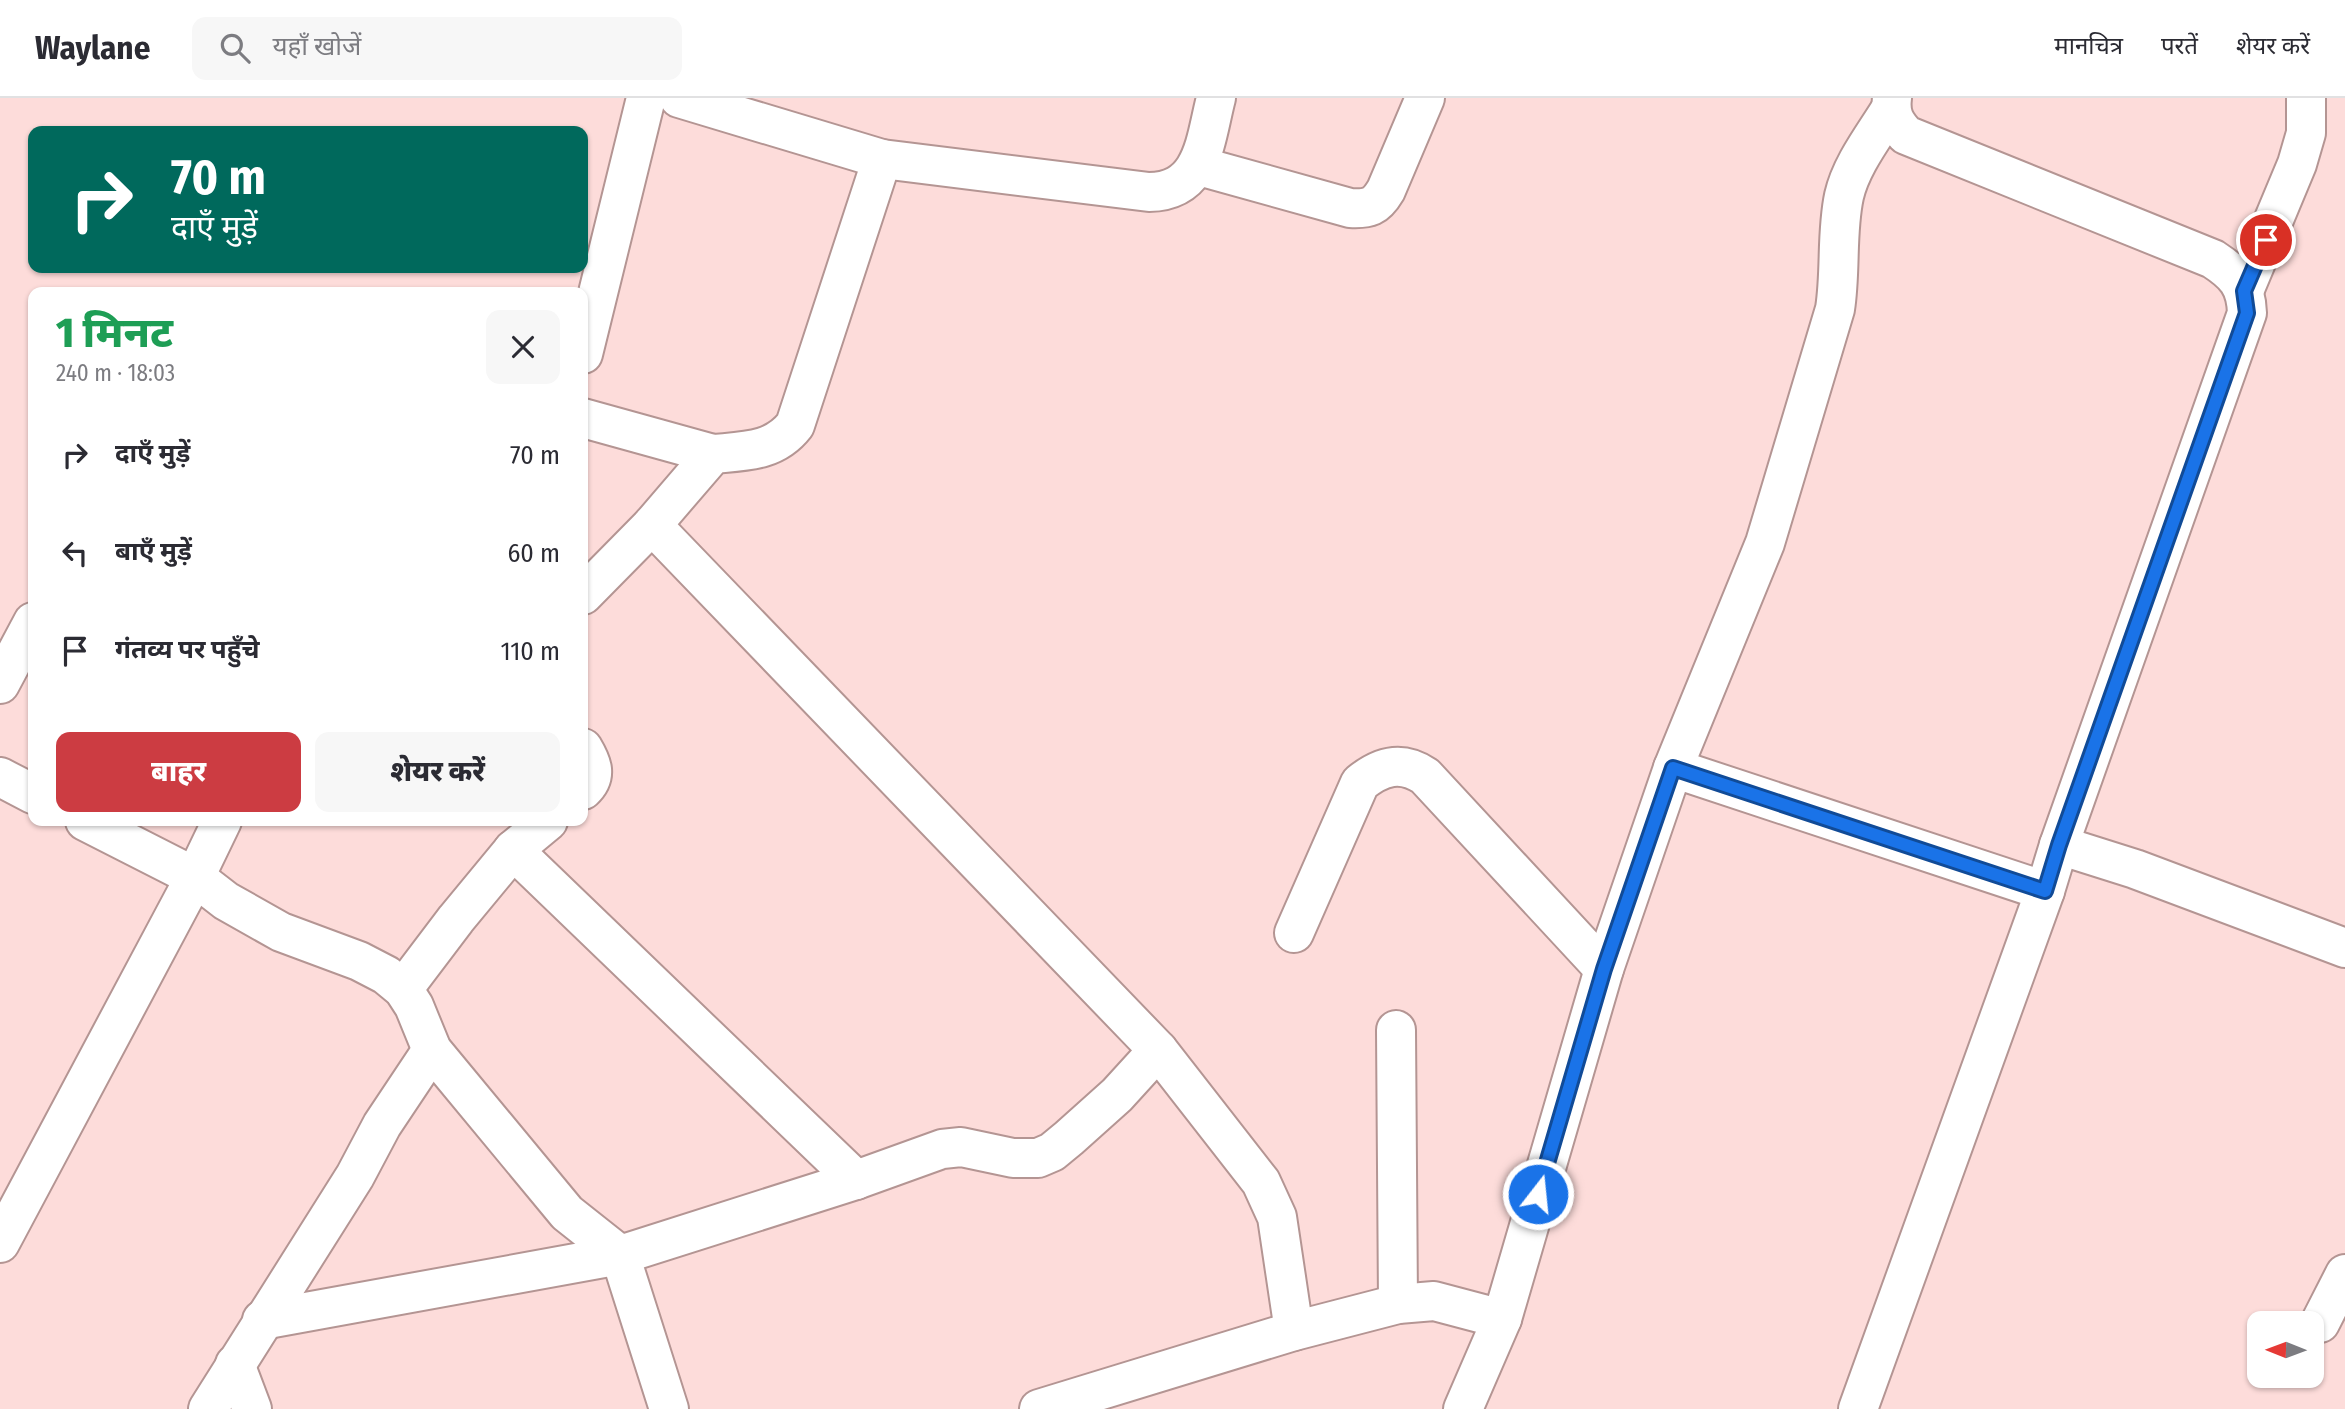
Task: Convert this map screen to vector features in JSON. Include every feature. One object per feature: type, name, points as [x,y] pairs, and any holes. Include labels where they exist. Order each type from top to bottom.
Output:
[{"type":"street","points":[[588,334],[646,98]]},
{"type":"street","points":[[678,98],[882,159],[1149,192],[1164,192],[1177,187],[1199,166],[1216,98]]},
{"type":"street","points":[[1199,166],[1350,208],[1367,209],[1378,204],[1386,190],[1425,98]]},
{"type":"street","points":[[2244,291],[2297,164],[2306,133],[2306,98]]},
{"type":"street","points":[[1858,1409],[2045,891],[2247,313],[2244,291],[2231,271],[2213,259],[1906,135],[1894,122],[1891,104]]},
{"type":"street","points":[[1463,1409],[1502,1319],[1604,969],[1673,768],[1765,543],[1823,350],[1839,287],[1839,238],[1845,192],[1891,104]]},
{"type":"street","points":[[588,419],[713,454],[767,447],[787,436],[795,425],[882,159]]},
{"type":"street","points":[[588,590],[652,525],[713,454]]},
{"type":"street","points":[[652,525],[1158,1050],[1261,1182],[1277,1217],[1294,1331]]},
{"type":"street","points":[[0,684],[28,631]]},
{"type":"street","points":[[588,758],[593,767],[588,785]]},
{"type":"street","points":[[1294,933],[1360,783],[1378,769],[1404,767],[1425,776],[1604,969]]},
{"type":"street","points":[[1673,768],[2045,891]]},
{"type":"street","points":[[0,777],[28,791]]},
{"type":"street","points":[[95,826],[195,877],[226,901],[281,932],[359,961],[386,975],[403,989],[414,1006],[432,1050],[567,1213],[620,1255],[668,1409]]},
{"type":"street","points":[[0,1243],[220,826]]},
{"type":"street","points":[[403,989],[513,850],[542,826]]},
{"type":"street","points":[[2059,845],[2135,869],[2345,948]]},
{"type":"street","points":[[513,850],[856,1180]]},
{"type":"street","points":[[1396,1030],[1398,1304]]},
{"type":"street","points":[[208,1409],[355,1176],[382,1125],[432,1050]]},
{"type":"street","points":[[262,1320],[620,1255],[856,1180],[942,1149],[961,1147],[1013,1158],[1038,1158],[1052,1152],[1116,1095],[1158,1050]]},
{"type":"street","points":[[2324,1315],[2345,1275]]},
{"type":"street","points":[[1039,1409],[1294,1331],[1398,1304],[1434,1301],[1502,1319]]},
{"type":"street","points":[[235,1364],[252,1409]]},
{"type":"route","points":[[1538,1194],[1604,969],[1673,768],[2045,891],[2247,313],[2244,291],[2266,240]]}]
